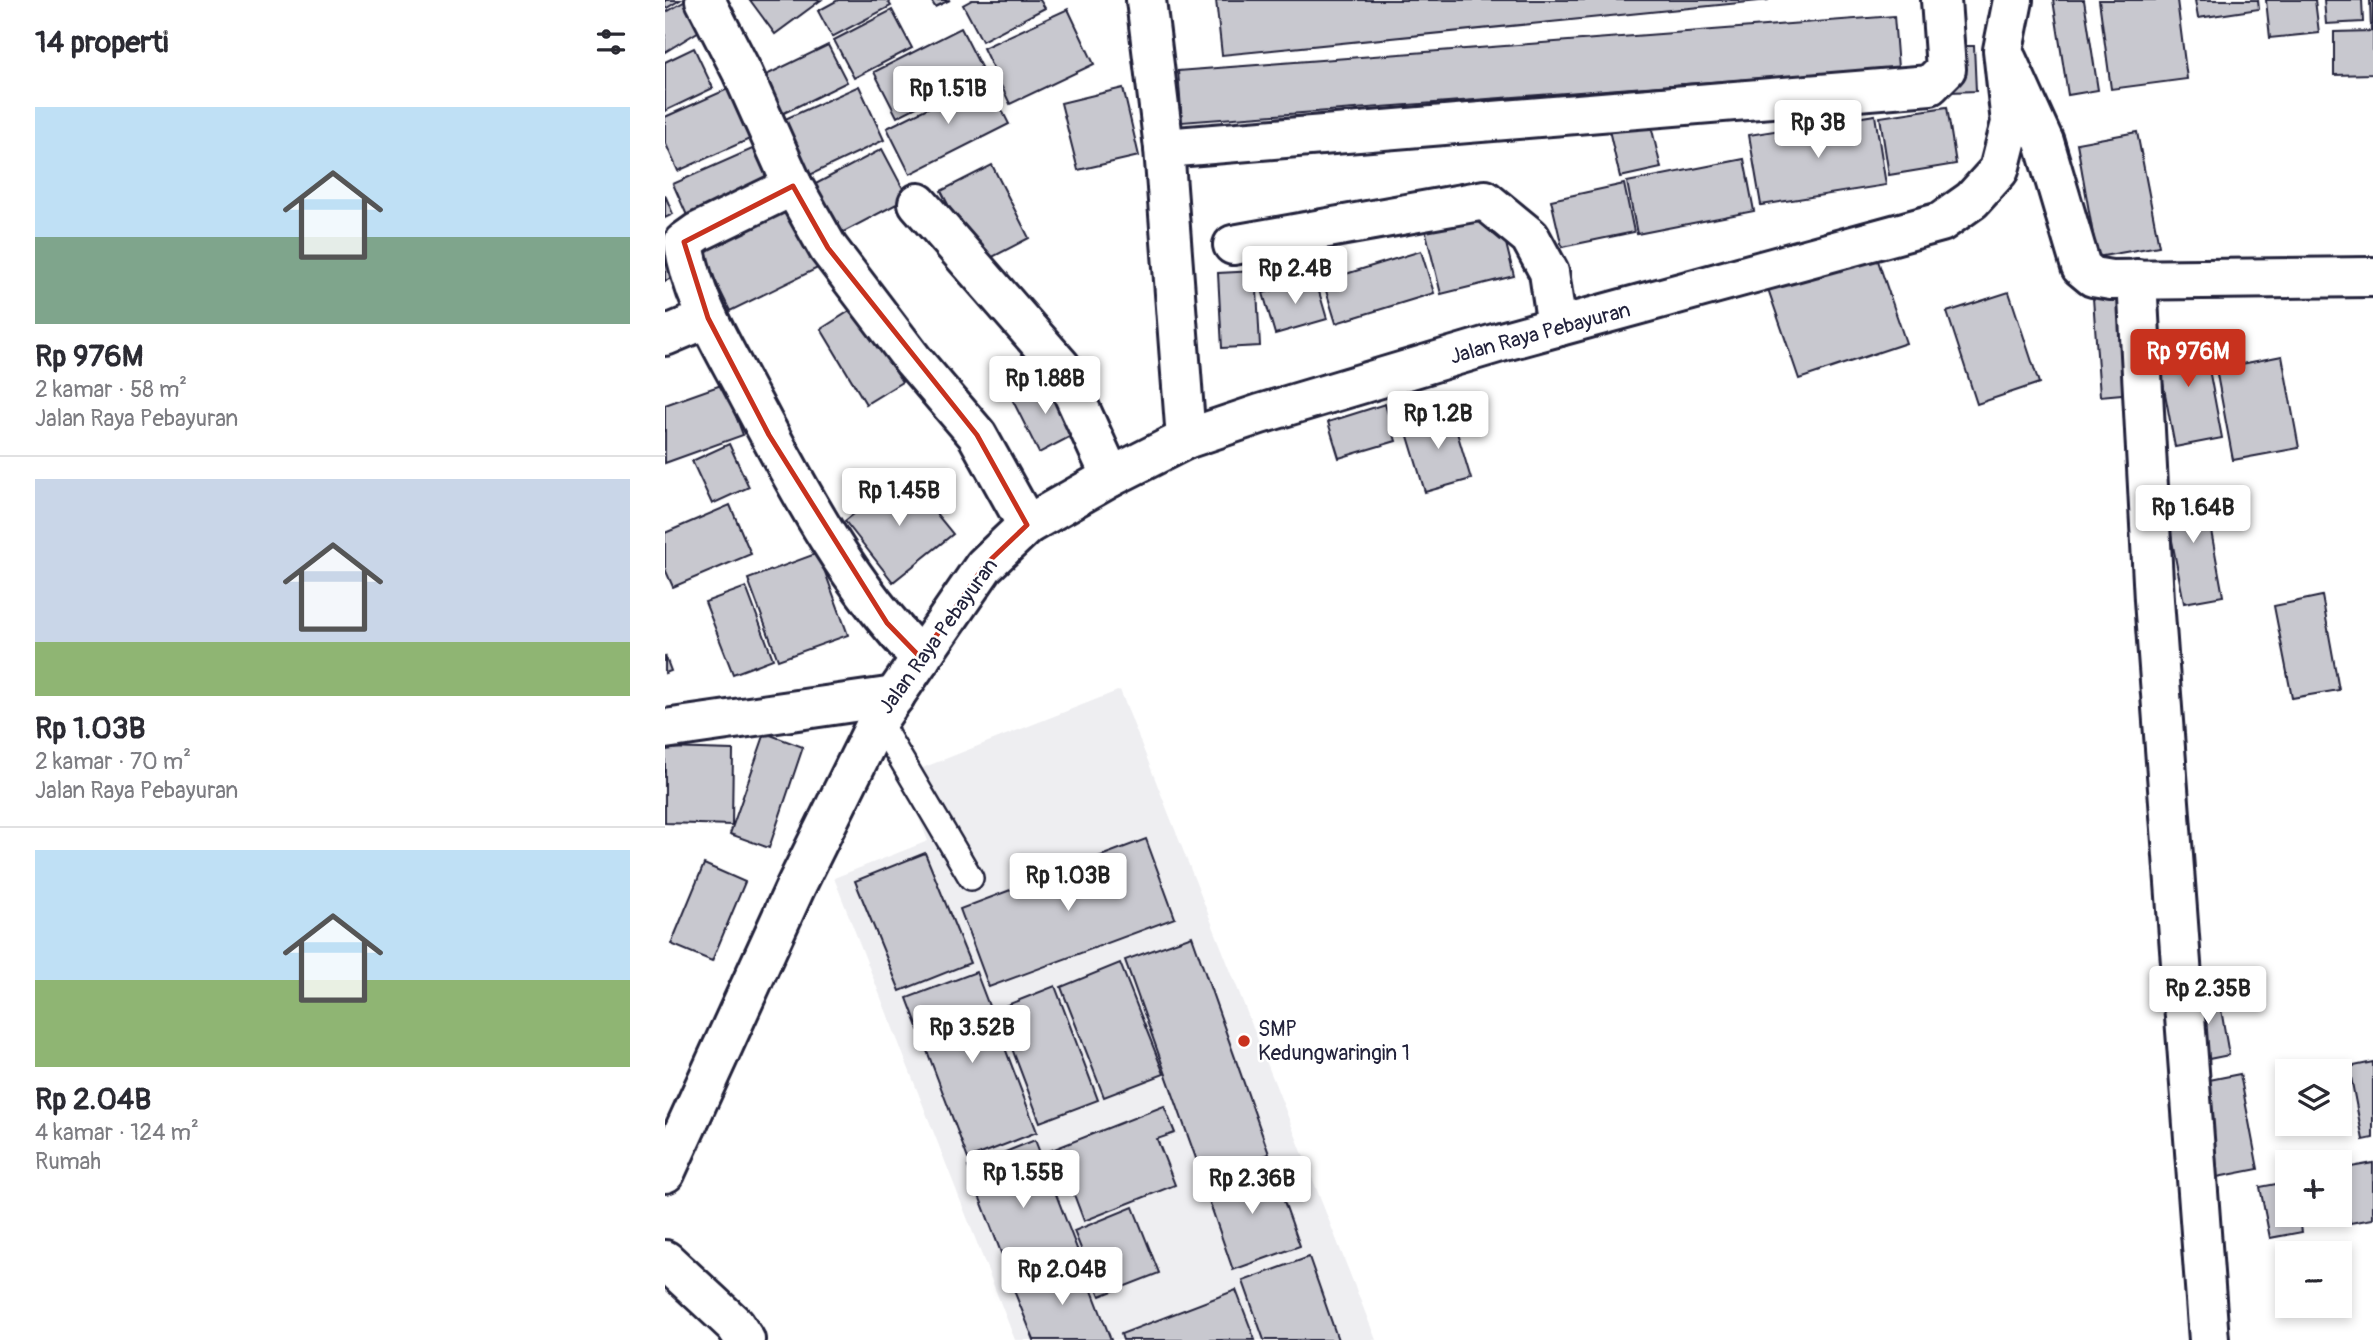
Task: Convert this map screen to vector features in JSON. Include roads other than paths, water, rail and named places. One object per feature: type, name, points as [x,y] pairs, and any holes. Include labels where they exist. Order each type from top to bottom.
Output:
[{"type":"street","points":[[705,0],[742,72],[793,186],[845,270],[913,360],[977,435],[1027,525]]},
{"type":"street","points":[[1146,0],[1164,148],[1186,439]]},
{"type":"street","points":[[1164,148],[1930,85],[1940,79],[1945,69],[1941,0]]},
{"type":"street","name":"Jalan Raya Pebayuran","points":[[665,1173],[795,888],[886,708],[984,566],[1027,525],[1111,477],[1186,439],[1339,390],[1557,327],[1941,222],[1972,200],[1999,170],[2011,123],[2003,50],[2013,0]]},
{"type":"street","points":[[2003,50],[2044,142],[2081,267],[2093,277],[2373,277]]},
{"type":"street","points":[[793,186],[698,232],[684,242],[687,259],[708,318],[769,435],[836,547],[887,623],[921,658]]},
{"type":"street","points":[[1233,245],[1485,200],[1530,237],[1549,272],[1557,327]]},
{"type":"street","points":[[918,203],[1061,367],[1111,477]]},
{"type":"street","points":[[2137,279],[2154,600],[2209,1340]]},
{"type":"street","points":[[665,337],[708,318]]},
{"type":"street","points":[[665,729],[886,708]]},
{"type":"street","points":[[665,1260],[735,1325],[745,1340]]},
{"type":"lane","points":[[886,708],[971,878]]},
{"type":"place","name":"SMP Kedungwaringin 1","points":[[1244,1041]]}]
